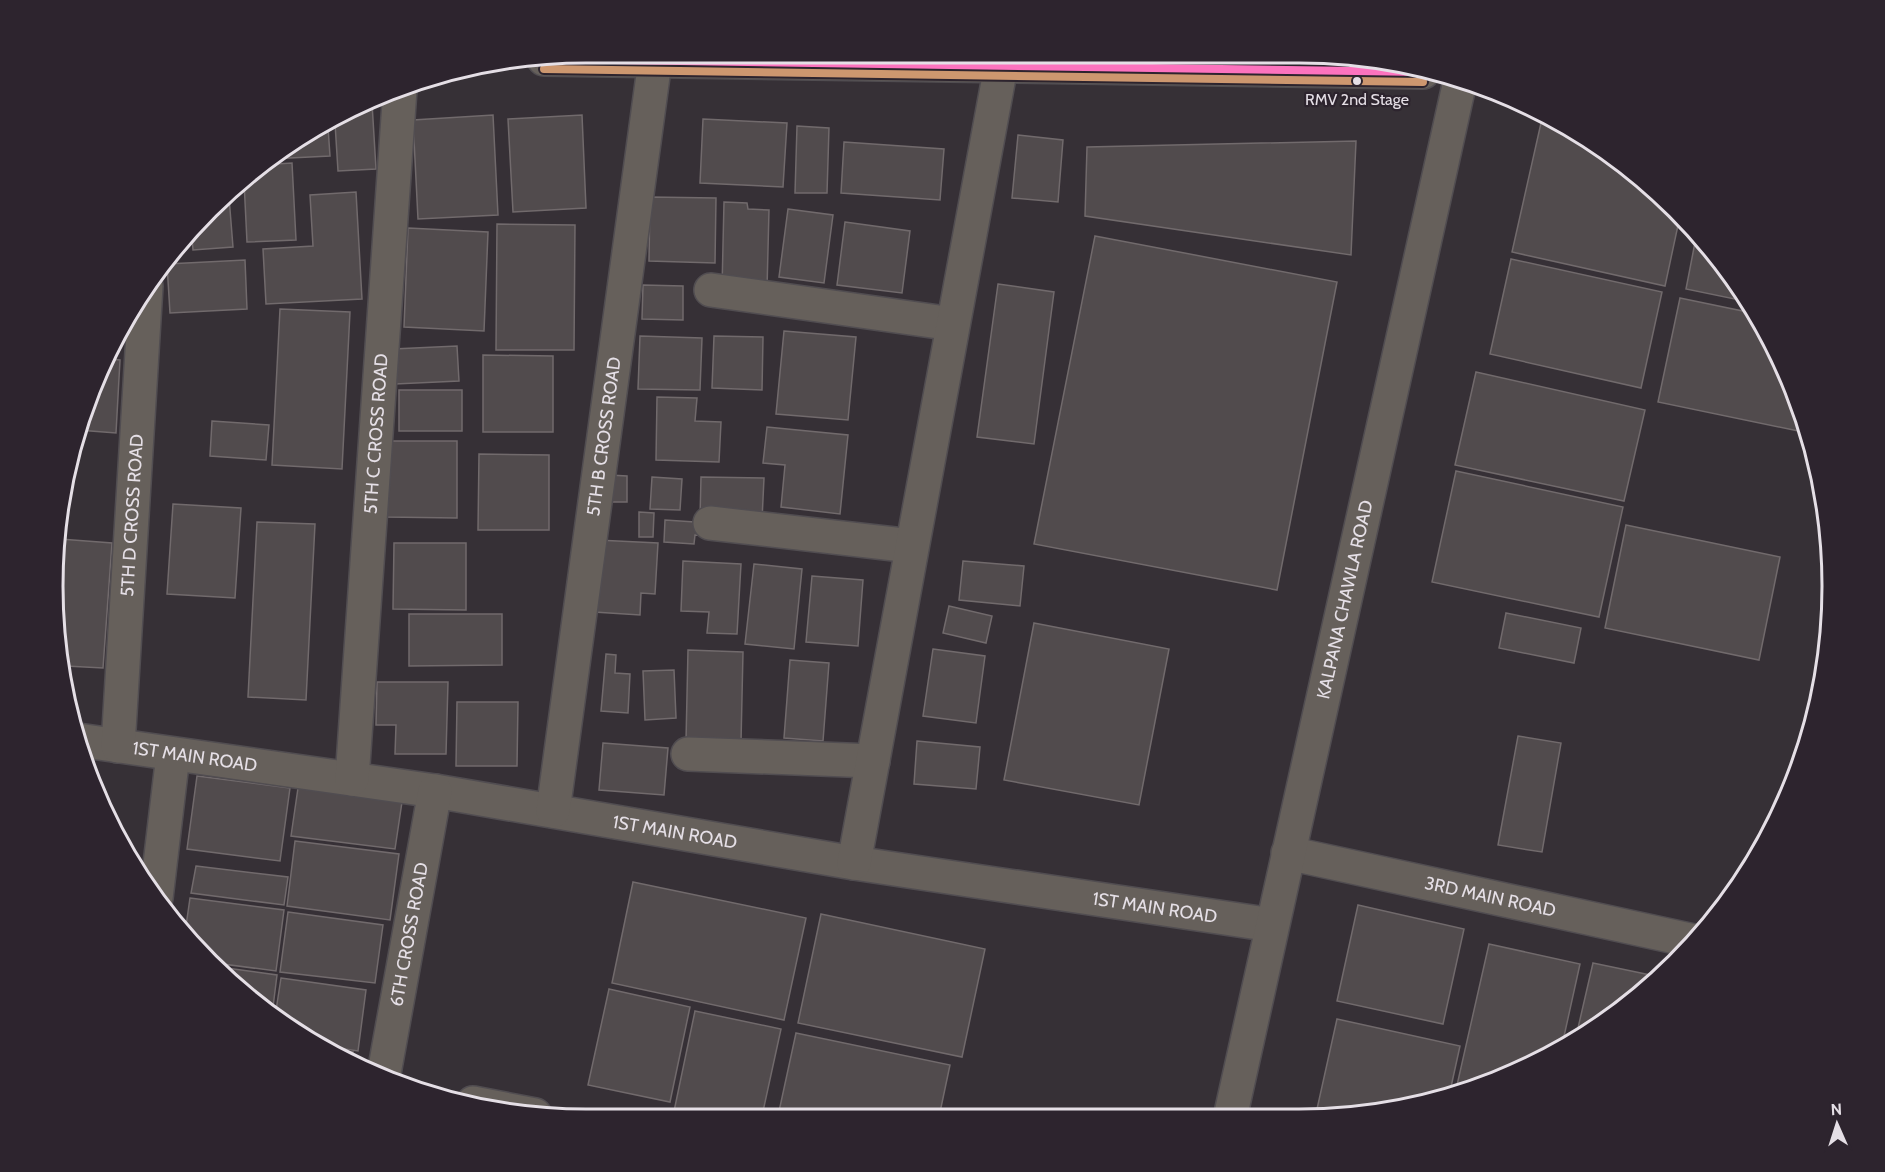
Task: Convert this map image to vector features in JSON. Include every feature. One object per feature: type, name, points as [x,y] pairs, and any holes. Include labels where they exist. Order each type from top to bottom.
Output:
[{"type":"street","name":"5TH B CROSS ROAD","points":[[553,811],[654,63]]},
{"type":"street","points":[[918,63],[1001,66],[1113,63]]},
{"type":"street","points":[[1177,63],[1388,71]]},
{"type":"street","points":[[854,863],[1001,66]]},
{"type":"street","name":"KALPANA CHAWLA ROAD","points":[[1232,1109],[1458,88]]},
{"type":"street","name":"5TH C CROSS ROAD","points":[[352,779],[399,98]]},
{"type":"street","points":[[711,290],[953,324]]},
{"type":"street","name":"5TH D CROSS ROAD","points":[[118,746],[145,305]]},
{"type":"street","points":[[711,523],[912,546]]},
{"type":"street","name":"1ST MAIN ROAD","points":[[87,741],[435,791],[854,863],[1272,925]]},
{"type":"street","points":[[688,754],[873,761]]},
{"type":"street","points":[[157,886],[173,755]]},
{"type":"street","name":"6TH CROSS ROAD","points":[[385,1069],[435,791]]},
{"type":"street","name":"3RD MAIN ROAD","points":[[1288,853],[1685,939]]},
{"type":"building","points":[[372,109],[376,169],[338,171],[335,127]]},
{"type":"building","points":[[493,115],[498,215],[418,219],[413,120]]},
{"type":"building","points":[[582,115],[586,208],[513,212],[508,119]]},
{"type":"building","points":[[703,119],[787,123],[783,187],[700,183]]},
{"type":"building","points":[[1541,123],[1590,151],[1617,171],[1678,226],[1665,286],[1512,252]]},
{"type":"building","points":[[797,126],[829,128],[827,193],[795,193]]},
{"type":"building","points":[[328,131],[330,156],[285,158]]},
{"type":"building","points":[[1018,135],[1063,140],[1058,202],[1012,198]]},
{"type":"building","points":[[1356,141],[1351,255],[1085,216],[1087,147]]},
{"type":"building","points":[[844,142],[944,149],[940,200],[841,193]]},
{"type":"building","points":[[292,163],[296,240],[247,242],[244,190],[278,164]]},
{"type":"building","points":[[356,192],[362,299],[266,304],[263,249],[313,246],[310,195]]},
{"type":"building","points":[[650,197],[716,198],[715,263],[649,261]]},
{"type":"building","points":[[724,202],[747,203],[748,209],[769,210],[767,289],[722,288]]},
{"type":"building","points":[[230,204],[233,247],[193,250],[192,242]]},
{"type":"building","points":[[788,209],[833,215],[824,283],[779,277]]},
{"type":"building","points":[[845,222],[910,231],[902,293],[837,285]]},
{"type":"building","points":[[497,224],[575,225],[574,350],[496,350]]},
{"type":"building","points":[[408,228],[488,232],[484,331],[404,327]]},
{"type":"building","points":[[1095,236],[1337,282],[1277,590],[1034,544]]},
{"type":"building","points":[[1695,244],[1737,299],[1686,289]]},
{"type":"building","points":[[1511,259],[1662,292],[1641,388],[1490,354]]},
{"type":"building","points":[[245,260],[247,309],[170,313],[168,273],[175,264]]},
{"type":"building","points":[[998,284],[1054,292],[1034,444],[977,437]]},
{"type":"building","points":[[643,285],[683,286],[683,320],[642,319]]},
{"type":"building","points":[[1680,298],[1744,311],[1768,355],[1798,431],[1658,402]]},
{"type":"building","points":[[280,309],[350,312],[342,469],[272,465]]},
{"type":"building","points":[[784,331],[856,337],[848,420],[776,414]]},
{"type":"building","points":[[640,336],[702,338],[700,390],[638,389]]},
{"type":"building","points":[[714,336],[763,337],[762,390],[712,388]]},
{"type":"building","points":[[457,346],[459,381],[395,384],[393,349]]},
{"type":"building","points":[[483,355],[553,356],[553,432],[483,432]]},
{"type":"building","points":[[115,360],[120,360],[116,433],[87,431]]},
{"type":"building","points":[[1476,372],[1645,410],[1624,501],[1455,465]]},
{"type":"building","points":[[399,390],[462,390],[462,431],[399,431]]},
{"type":"building","points":[[657,397],[697,398],[695,421],[721,422],[719,462],[656,460]]},
{"type":"building","points":[[212,421],[269,425],[266,460],[210,456]]},
{"type":"building","points":[[767,427],[848,435],[840,514],[781,507],[785,465],[763,463]]},
{"type":"building","points":[[387,441],[457,441],[457,518],[386,517]]},
{"type":"building","points":[[479,454],[549,455],[549,530],[478,530]]},
{"type":"building","points":[[1456,471],[1623,507],[1599,617],[1432,582]]},
{"type":"building","points":[[609,475],[627,476],[627,502],[608,502]]},
{"type":"building","points":[[652,477],[682,479],[680,510],[650,509]]},
{"type":"building","points":[[701,477],[764,478],[762,520],[700,518]]},
{"type":"building","points":[[173,504],[241,508],[235,598],[167,594]]},
{"type":"building","points":[[639,512],[654,513],[653,537],[639,537]]},
{"type":"building","points":[[665,520],[710,523],[710,536],[695,535],[694,544],[664,542]]},
{"type":"building","points":[[257,522],[315,524],[306,700],[248,697]]},
{"type":"building","points":[[1626,525],[1780,557],[1759,660],[1605,628]]},
{"type":"building","points":[[65,539],[112,543],[103,668],[69,666],[64,620]]},
{"type":"building","points":[[597,540],[658,543],[655,594],[641,593],[640,615],[594,612]]},
{"type":"building","points":[[394,543],[466,543],[466,610],[393,609]]},
{"type":"building","points":[[683,561],[741,564],[737,634],[707,633],[709,612],[681,611]]},
{"type":"building","points":[[963,561],[1024,566],[1020,606],[959,600]]},
{"type":"building","points":[[754,564],[802,569],[794,649],[745,644]]},
{"type":"building","points":[[812,576],[863,580],[858,646],[806,642]]},
{"type":"building","points":[[949,606],[992,616],[986,643],[943,633]]},
{"type":"building","points":[[1506,613],[1581,628],[1574,663],[1499,648]]},
{"type":"building","points":[[409,614],[502,614],[502,665],[409,666]]},
{"type":"building","points":[[1034,623],[1169,649],[1139,805],[1004,780]]},
{"type":"building","points":[[933,649],[985,656],[976,723],[923,716]]},
{"type":"building","points":[[688,650],[743,652],[741,742],[686,741]]},
{"type":"building","points":[[606,654],[616,655],[615,673],[630,674],[628,713],[601,711]]},
{"type":"building","points":[[790,660],[829,663],[823,741],[784,738]]},
{"type":"building","points":[[674,670],[676,718],[645,720],[643,671]]},
{"type":"building","points":[[377,682],[448,682],[446,754],[395,754],[396,725],[376,725]]},
{"type":"building","points":[[457,702],[518,702],[517,766],[456,766]]},
{"type":"building","points":[[1518,736],[1561,743],[1542,852],[1498,845]]},
{"type":"building","points":[[917,741],[980,747],[976,789],[914,784]]},
{"type":"building","points":[[603,743],[668,748],[664,795],[599,790]]},
{"type":"building","points":[[197,776],[290,788],[280,861],[187,849]]},
{"type":"building","points":[[298,788],[402,802],[395,849],[291,836]]},
{"type":"building","points":[[295,841],[399,854],[390,920],[287,906]]},
{"type":"building","points":[[196,866],[288,877],[284,905],[191,893]]},
{"type":"building","points":[[633,882],[806,918],[784,1020],[612,983]]},
{"type":"building","points":[[190,898],[284,910],[276,971],[225,964],[186,923]]},
{"type":"building","points":[[1358,905],[1464,929],[1443,1024],[1337,1001]]},
{"type":"building","points":[[288,912],[383,925],[375,983],[280,972]]},
{"type":"building","points":[[821,914],[985,949],[962,1057],[798,1023]]},
{"type":"building","points":[[1489,944],[1580,964],[1564,1037],[1499,1069],[1457,1084]]},
{"type":"building","points":[[1593,963],[1649,975],[1617,1001],[1578,1028]]},
{"type":"building","points":[[230,968],[277,975],[273,1005]]},
{"type":"building","points":[[281,978],[366,990],[358,1051],[343,1049],[324,1039],[276,1007]]},
{"type":"building","points":[[609,989],[690,1007],[670,1102],[588,1085]]},
{"type":"building","points":[[695,1011],[781,1029],[764,1109],[674,1109]]},
{"type":"building","points":[[1337,1019],[1460,1046],[1451,1086],[1367,1105],[1317,1108]]},
{"type":"building","points":[[796,1033],[950,1065],[941,1109],[780,1109]]},
{"type":"transit line","points":[[816,63],[1393,72]]},
{"type":"transit line","points":[[544,69],[1423,82]]},
{"type":"place","name":"RMV 2nd Stage","points":[[1357,81]]}]
